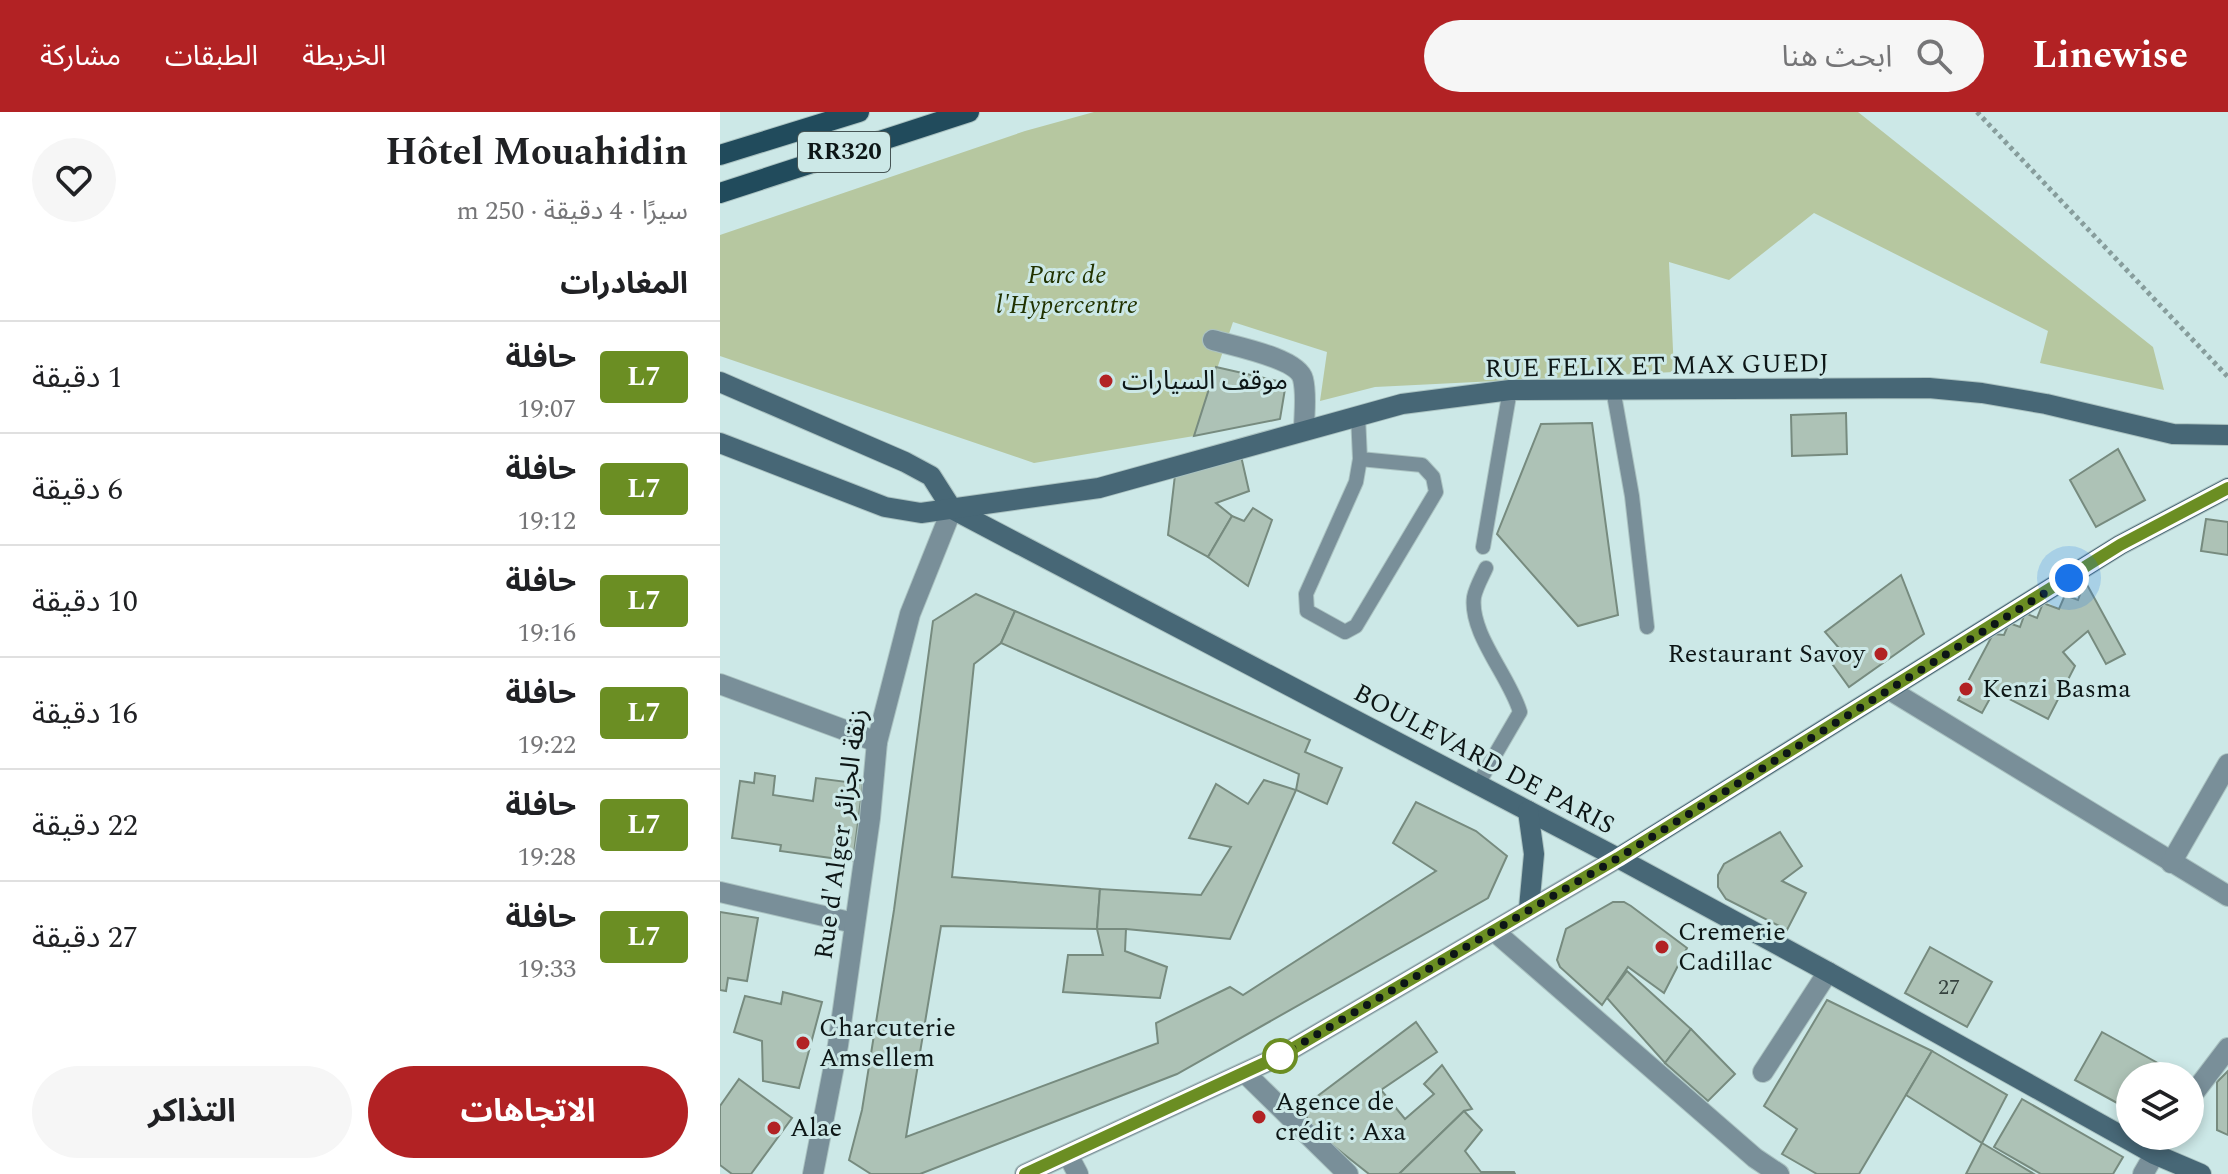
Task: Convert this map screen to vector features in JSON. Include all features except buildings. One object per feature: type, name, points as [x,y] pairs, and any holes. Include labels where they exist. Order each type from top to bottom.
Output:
[{"type":"main road","name":"RR320","points":[[720,155],[859,112]]},
{"type":"main road","name":"RR320","points":[[720,193],[969,112]]},
{"type":"main road","name":"BOULEVARD DE PARIS","points":[[720,382],[905,462],[931,476],[952,509],[1618,858],[2154,1154],[2201,1174]]},
{"type":"main road","name":"RUE FELIX ET MAX GUEDJ","points":[[952,509],[1099,488],[1402,404],[1510,390],[1929,388],[2046,404],[2173,434],[2228,435]]},
{"type":"main road","points":[[720,443],[885,507],[921,513],[952,509]]},
{"type":"main road","points":[[1618,858],[2120,545],[2228,488]]},
{"type":"main road","points":[[1528,811],[1534,854],[1529,908]]},
{"type":"street","points":[[1213,340],[1297,368],[1303,380],[1304,430]]},
{"type":"street","name":"Rue d'Alger زنقة الجزائر","points":[[813,1174],[838,1045],[870,818],[877,742],[910,614],[952,509]]},
{"type":"street","points":[[720,684],[877,742]]},
{"type":"street","points":[[1890,690],[2228,896]]},
{"type":"street","points":[[2171,863],[2228,764]]},
{"type":"street","points":[[1025,1174],[1280,1056],[1618,858]]},
{"type":"street","points":[[720,892],[854,923]]},
{"type":"street","points":[[1494,931],[1755,1158],[1779,1174]]},
{"type":"street","points":[[1763,1072],[1828,972]]},
{"type":"street","points":[[2204,1080],[2228,1048]]},
{"type":"street","points":[[1245,1073],[1348,1174]]},
{"type":"street","points":[[2143,1174],[2156,1150]]},
{"type":"street","points":[[1068,1155],[1078,1174]]},
{"type":"lane","points":[[1613,389],[1632,496],[1647,627]]},
{"type":"lane","points":[[1483,547],[1510,390]]},
{"type":"lane","points":[[1358,415],[1360,459],[1356,482],[1306,594],[1307,611],[1345,632],[1356,626],[1436,492],[1433,477],[1422,465],[1360,459]]},
{"type":"lane","points":[[1478,784],[1520,712],[1516,695],[1476,618],[1474,595],[1486,568]]},
{"type":"path","points":[[1977,112],[2228,377]]},
{"type":"green space","name":"Parc de l'Hypercentre","points":[[1094,112],[1858,112],[2153,347],[2164,390],[2040,363],[2048,331],[1814,213],[1729,280],[1669,262],[1674,372],[1375,387],[1320,401],[1327,352],[1233,322],[1194,436],[1034,463],[720,356],[720,235],[1025,131]]},
{"type":"bus line","name":"L7","points":[[1025,1174],[1280,1056],[1618,858],[2120,545],[2228,488]]},
{"type":"place","name":"موقف السيارات","points":[[1106,381]]},
{"type":"place","name":"Restaurant Savoy","points":[[1881,654]]},
{"type":"place","name":"Kenzi Basma","points":[[1966,689]]},
{"type":"place","name":"Cremerie Cadillac","points":[[1662,947]]},
{"type":"place","name":"Charcuterie Amsellem","points":[[803,1043]]},
{"type":"place","name":"Agence de crédit : Axa","points":[[1259,1117]]},
{"type":"place","name":"Alae","points":[[774,1128]]},
{"type":"route","points":[[1280,1056],[1618,858],[2069,578]]}]
